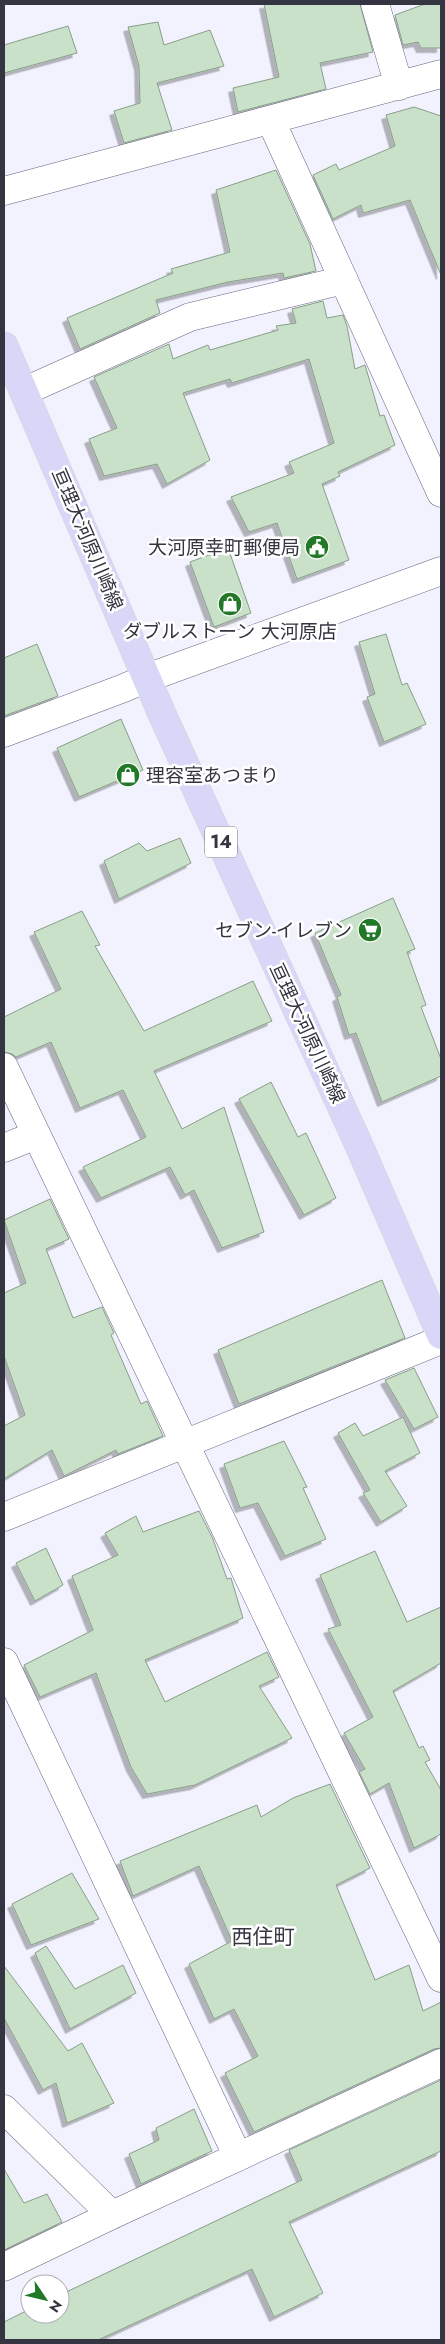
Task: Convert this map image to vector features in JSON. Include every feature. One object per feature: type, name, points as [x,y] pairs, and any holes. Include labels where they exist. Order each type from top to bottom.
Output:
[{"type":"main road","name":"亘理大河原川崎線","points":[[4,346],[147,678],[358,1143],[441,1335]]},
{"type":"street","points":[[375,4],[399,86]]},
{"type":"street","points":[[4,191],[272,121],[441,74]]},
{"type":"street","points":[[272,121],[441,492]]},
{"type":"street","points":[[24,391],[190,317],[344,280]]},
{"type":"street","points":[[4,733],[147,678],[441,572]]},
{"type":"street","points":[[4,1067],[441,1978]]},
{"type":"street","points":[[4,1148],[36,1135]]},
{"type":"street","points":[[4,1517],[184,1442],[441,1340]]},
{"type":"street","points":[[4,1662],[238,2157]]},
{"type":"street","points":[[4,2267],[441,2063]]},
{"type":"street","points":[[4,2109],[112,2215]]},
{"type":"building","points":[[264,4],[360,4],[373,52],[320,63],[326,89],[238,112],[233,88],[279,77]]},
{"type":"building","points":[[425,4],[441,4],[441,48],[421,48],[418,42],[403,45],[395,15]]},
{"type":"building","points":[[158,22],[164,45],[210,30],[224,66],[157,83],[172,130],[124,143],[114,111],[140,103],[139,66],[128,27]]},
{"type":"building","points":[[68,26],[77,53],[4,73],[4,45]]},
{"type":"building","points":[[414,107],[441,116],[441,275],[410,200],[363,213],[361,205],[333,219],[313,175],[336,164],[339,170],[395,146],[386,115]]},
{"type":"building","points":[[276,170],[310,244],[316,271],[284,278],[283,273],[228,282],[156,300],[160,313],[80,349],[67,318],[173,273],[171,269],[230,252],[216,190]]},
{"type":"building","points":[[323,301],[327,318],[343,315],[347,326],[355,369],[365,365],[380,416],[384,415],[395,445],[338,472],[340,476],[322,484],[349,560],[297,579],[277,523],[249,532],[231,497],[294,473],[289,462],[334,443],[309,359],[232,383],[230,379],[183,393],[210,460],[167,484],[157,464],[104,476],[89,439],[117,428],[94,377],[169,344],[173,359],[208,345],[210,350],[278,330],[276,326],[296,323],[292,309]]},
{"type":"building","points":[[228,548],[251,613],[214,627],[190,562]]},
{"type":"building","points":[[386,634],[402,685],[407,683],[426,724],[384,742],[367,697],[375,694],[359,642]]},
{"type":"building","points":[[37,644],[58,696],[4,716],[4,658]]},
{"type":"building","points":[[121,719],[143,770],[79,797],[57,748]]},
{"type":"building","points":[[180,838],[191,863],[119,899],[104,861],[139,843],[147,851]]},
{"type":"building","points":[[393,898],[415,949],[407,952],[426,1005],[421,1007],[441,1059],[441,1076],[382,1102],[356,1033],[349,1035],[337,997],[341,995],[315,933]]},
{"type":"building","points":[[82,911],[100,945],[95,946],[144,1031],[253,981],[272,1021],[154,1071],[182,1129],[224,1107],[264,1232],[222,1248],[194,1190],[185,1195],[170,1167],[101,1198],[83,1167],[146,1137],[123,1090],[80,1108],[51,1042],[16,1057],[4,1052],[4,1017],[61,989],[34,932]]},
{"type":"building","points":[[271,1082],[298,1137],[306,1133],[336,1198],[304,1215],[239,1099]]},
{"type":"building","points":[[50,1199],[69,1239],[46,1249],[73,1318],[102,1307],[114,1333],[111,1335],[141,1404],[147,1401],[163,1436],[118,1454],[116,1450],[64,1476],[52,1450],[4,1479],[4,1426],[25,1415],[4,1356],[4,1293],[26,1283],[4,1220]]},
{"type":"building","points":[[382,1280],[405,1338],[239,1404],[218,1350]]},
{"type":"building","points":[[414,1368],[438,1417],[414,1429],[385,1380]]},
{"type":"building","points":[[403,1417],[420,1453],[385,1471],[407,1506],[381,1522],[363,1493],[370,1490],[338,1433],[355,1423],[363,1436]]},
{"type":"building","points":[[284,1441],[307,1487],[303,1488],[326,1539],[285,1556],[258,1503],[240,1508],[224,1464]]},
{"type":"building","points":[[199,1511],[213,1539],[227,1579],[231,1578],[243,1618],[145,1660],[165,1702],[267,1652],[279,1677],[259,1686],[292,1738],[195,1785],[147,1794],[131,1767],[96,1673],[40,1697],[24,1665],[93,1630],[72,1576],[118,1555],[105,1533],[136,1516],[143,1532]]},
{"type":"building","points":[[46,1548],[63,1585],[35,1601],[16,1563]]},
{"type":"building","points":[[375,1551],[407,1622],[441,1607],[441,1663],[393,1691],[419,1748],[423,1746],[430,1760],[425,1762],[441,1790],[441,1834],[414,1848],[389,1783],[370,1794],[359,1772],[365,1769],[344,1733],[373,1717],[328,1629],[341,1625],[320,1575]]},
{"type":"building","points":[[330,1784],[370,1868],[336,1885],[375,1980],[409,1965],[423,2011],[441,2002],[441,2048],[434,2049],[254,2132],[225,2073],[258,2056],[234,2009],[214,2019],[189,1964],[232,1941],[199,1866],[133,1896],[120,1861],[257,1805],[261,1817],[293,1798]]},
{"type":"building","points":[[72,1873],[99,1919],[31,1945],[12,1904]]},
{"type":"building","points":[[46,1946],[75,1989],[123,1965],[136,1993],[70,2029],[35,1953]]},
{"type":"building","points":[[4,1966],[68,2051],[82,2043],[114,2103],[67,2123],[56,2083],[43,2090],[4,2018]]},
{"type":"building","points":[[441,2080],[441,2151],[289,2222],[323,2293],[274,2317],[252,2269],[98,2340],[4,2340],[4,2322],[20,2314],[20,2324],[70,2324],[70,2290],[302,2180],[289,2150]]},
{"type":"building","points":[[194,2109],[212,2151],[141,2184],[129,2154],[159,2140],[156,2128]]},
{"type":"building","points":[[4,2169],[24,2203],[47,2194],[62,2222],[4,2250]]},
{"type":"place","name":"大河原幸町郵便局","points":[[317,547]]},
{"type":"place","name":"ダブルストーン 大河原店","points":[[230,604]]},
{"type":"place","name":"理容室あつまり","points":[[128,775]]},
{"type":"place","name":"セブン-イレブン","points":[[370,930]]},
{"type":"district","name":"西住町","points":[[263,1937]]}]
